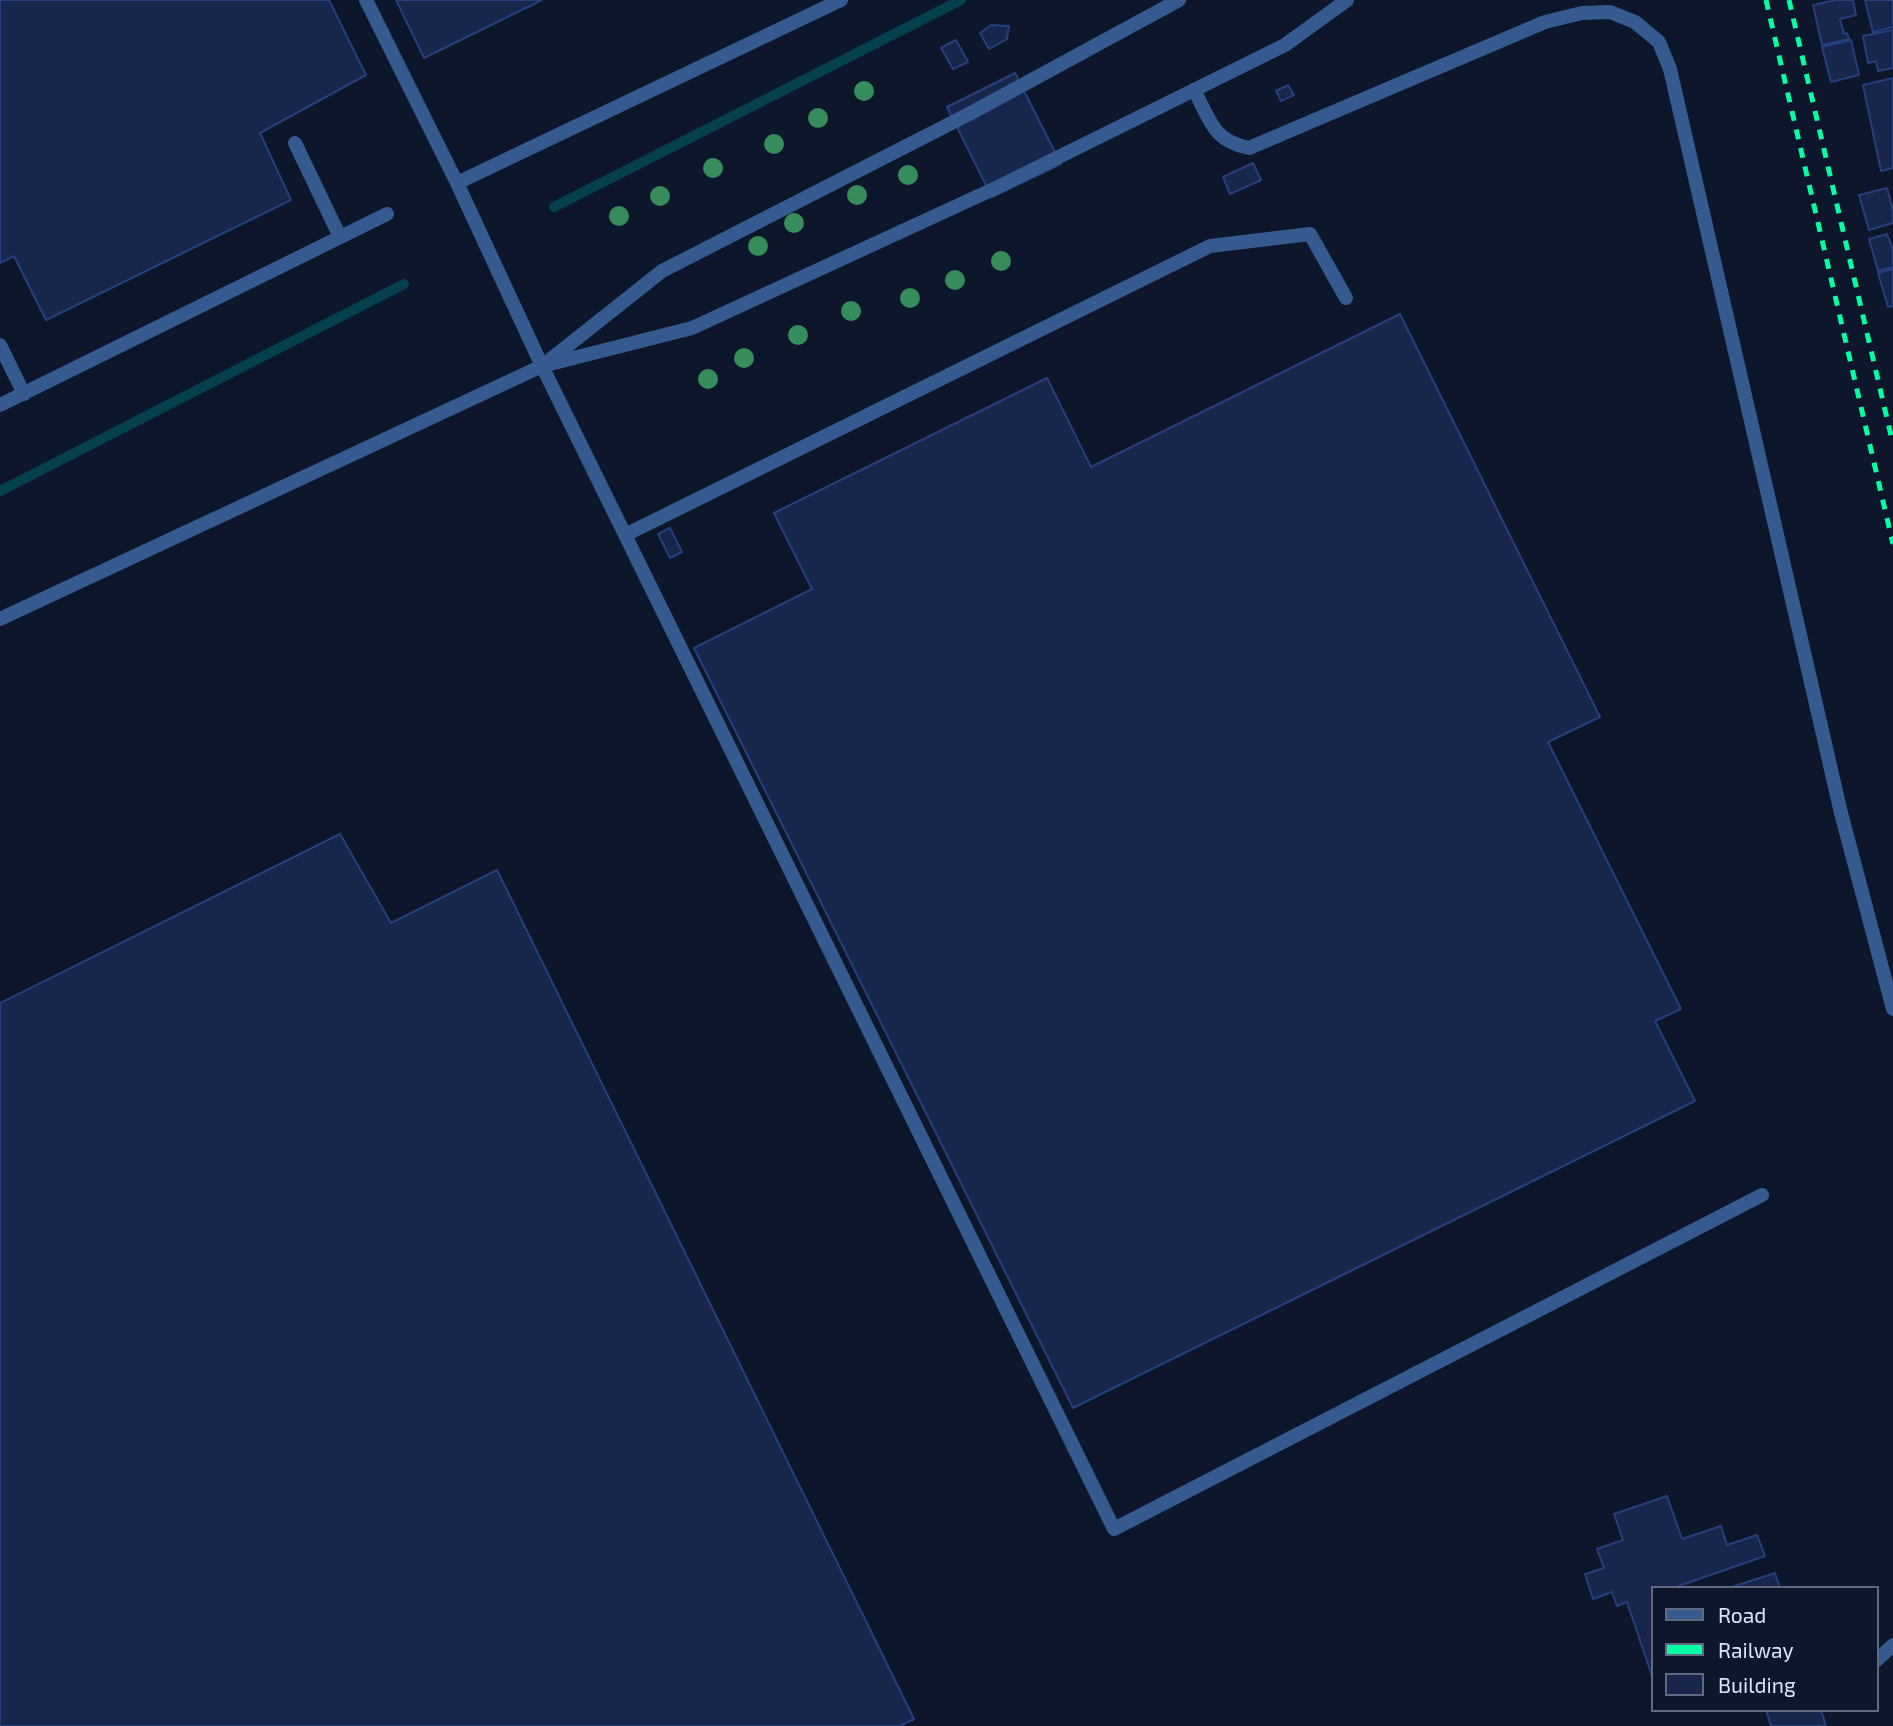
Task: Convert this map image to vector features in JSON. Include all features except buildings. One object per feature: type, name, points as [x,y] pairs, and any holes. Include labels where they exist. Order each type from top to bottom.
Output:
[{"type":"street","points":[[366,0],[457,183],[542,366],[1114,1529],[1762,1195]]},
{"type":"street","points":[[457,183],[841,0]]},
{"type":"street","points":[[542,366],[662,271],[971,113],[1179,0]]},
{"type":"street","points":[[0,620],[542,366],[692,328],[1000,186],[1285,45],[1347,0]]},
{"type":"street","points":[[1194,90],[1217,133],[1229,144],[1249,149],[1545,22],[1582,13],[1609,12],[1635,22],[1659,43],[1670,69],[1841,813],[1893,1009]]},
{"type":"street","points":[[295,142],[340,237]]},
{"type":"street","points":[[0,405],[387,214]]},
{"type":"street","points":[[625,535],[1210,246],[1310,234],[1346,298]]},
{"type":"street","points":[[0,345],[24,394]]},
{"type":"street","points":[[1879,1658],[1893,1645]]},
{"type":"waterway","points":[[554,207],[961,0]]},
{"type":"waterway","points":[[0,491],[404,284]]},
{"type":"railway","points":[[1766,0],[1893,544]]},
{"type":"railway","points":[[1789,0],[1893,444]]}]
